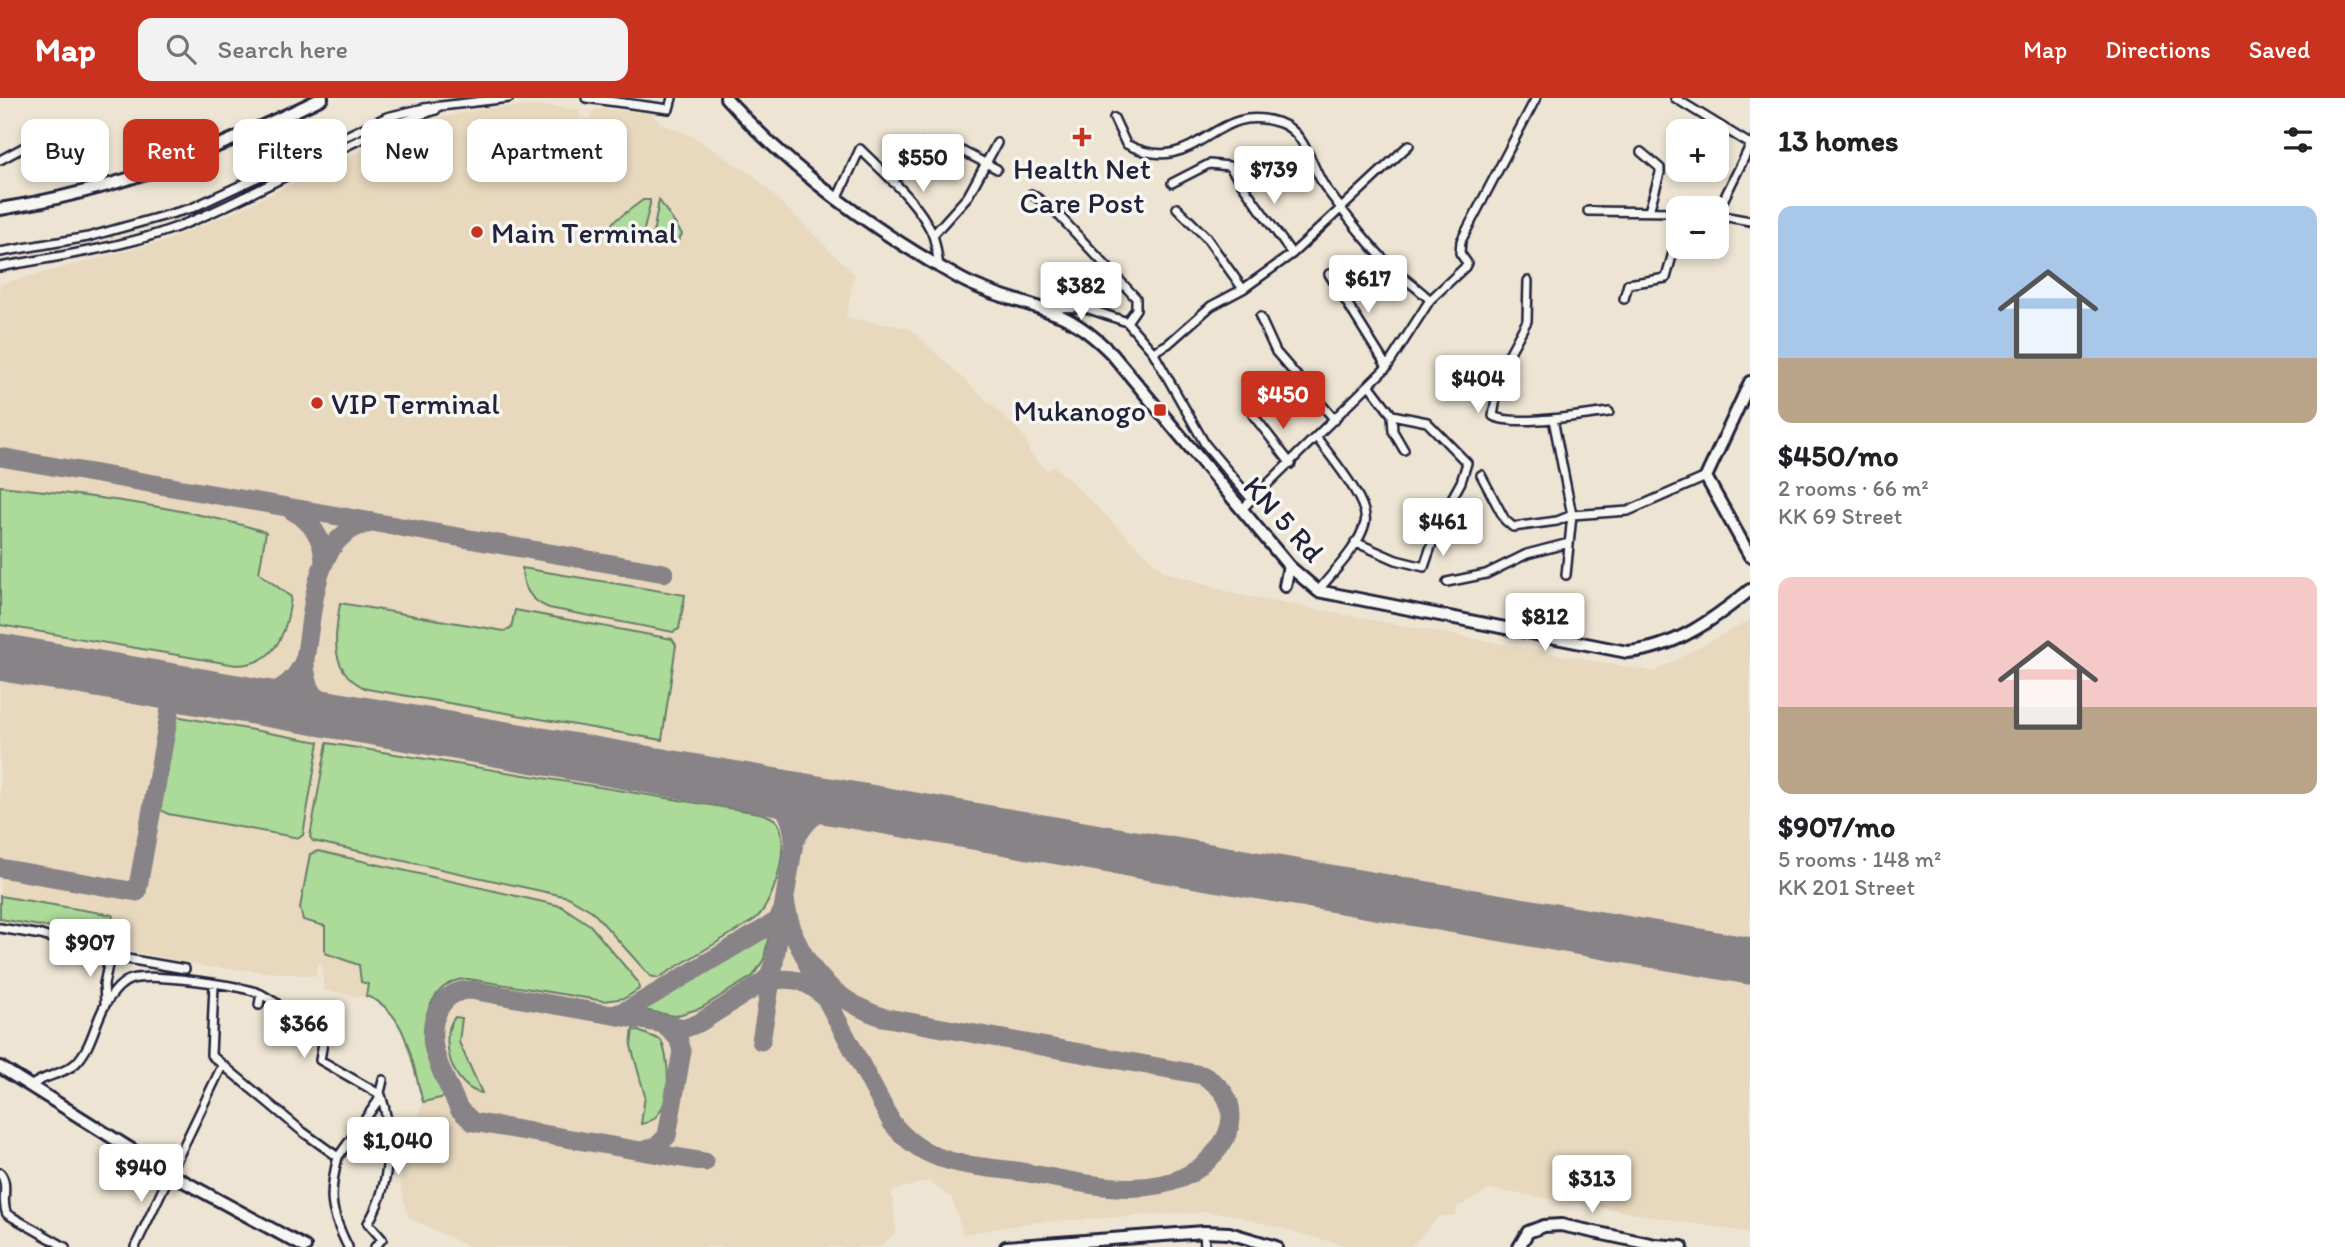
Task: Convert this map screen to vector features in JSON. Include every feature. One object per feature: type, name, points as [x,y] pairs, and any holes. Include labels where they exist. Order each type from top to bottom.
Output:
[{"type":"main road","points":[[0,209],[52,201],[126,182],[228,143],[322,98]]},
{"type":"main road","name":"KN 5 Rd","points":[[726,98],[789,161],[837,200],[939,266],[982,289],[1062,317],[1093,335],[1112,354],[1180,439],[1289,566],[1318,591]]},
{"type":"main road","points":[[1750,382],[1706,477],[1750,556]]},
{"type":"main road","points":[[1285,586],[1289,566]]},
{"type":"main road","points":[[1318,591],[1627,652],[1653,650],[1682,636],[1725,610],[1750,590]]},
{"type":"main road","points":[[0,1066],[172,1175],[305,1247]]},
{"type":"main road","points":[[1520,1244],[1533,1229],[1552,1224],[1682,1247]]},
{"type":"main road","points":[[1006,1247],[1205,1232],[1237,1235],[1276,1247]]},
{"type":"street","points":[[0,252],[88,237],[192,208],[387,117],[509,98]]},
{"type":"street","points":[[586,98],[669,109],[672,98]]},
{"type":"street","points":[[1241,510],[1387,368],[1430,300],[1465,267],[1467,263],[1460,253],[1461,242],[1536,98]]},
{"type":"street","points":[[1675,98],[1750,145],[1726,196]]},
{"type":"street","points":[[0,267],[110,246],[166,231],[221,209],[374,134],[457,104]]},
{"type":"street","points":[[1114,118],[1126,144],[1158,156],[1176,154],[1216,128],[1237,121],[1280,123],[1295,133],[1324,185],[1384,259],[1430,300]]},
{"type":"street","points":[[933,234],[968,196],[997,143]]},
{"type":"street","points":[[892,182],[923,144]]},
{"type":"street","points":[[1153,352],[1168,344],[1212,306],[1243,289],[1292,254],[1409,145]]},
{"type":"street","points":[[0,160],[21,149]]},
{"type":"street","points":[[837,200],[860,149],[914,205],[933,234],[939,266]]},
{"type":"street","points":[[958,149],[997,169]]},
{"type":"street","points":[[1641,152],[1660,168],[1649,211]]},
{"type":"street","points":[[1172,183],[1209,164],[1224,163],[1234,171],[1292,254]]},
{"type":"street","points":[[1031,194],[1051,207],[1136,298],[1136,309],[1127,322]]},
{"type":"street","points":[[1177,208],[1206,237],[1243,289]]},
{"type":"street","points":[[1588,211],[1666,212]]},
{"type":"street","points":[[1729,217],[1750,221]]},
{"type":"street","points":[[1624,299],[1628,284],[1666,278],[1671,259]]},
{"type":"street","points":[[1329,274],[1387,368]]},
{"type":"street","points":[[1528,281],[1527,321],[1501,369],[1492,413],[1494,418],[1553,419],[1608,412]]},
{"type":"street","points":[[1037,307],[1086,308],[1127,322],[1153,352],[1205,444],[1252,500]]},
{"type":"street","points":[[1260,317],[1276,352],[1335,420]]},
{"type":"street","points":[[1370,386],[1392,415],[1393,430],[1404,450]]},
{"type":"street","points":[[1253,415],[1291,464]]},
{"type":"street","points":[[1355,542],[1396,560],[1424,567],[1440,520],[1466,467],[1466,460],[1427,422],[1392,415]]},
{"type":"street","points":[[1553,419],[1572,516],[1566,575]]},
{"type":"street","points":[[1180,439],[1195,426]]},
{"type":"street","points":[[1317,438],[1360,500],[1364,524],[1355,542],[1318,591]]},
{"type":"street","points":[[1480,475],[1508,525],[1557,521],[1572,516],[1614,513],[1643,507],[1706,477]]},
{"type":"street","points":[[1447,582],[1486,574],[1527,554],[1569,543]]},
{"type":"street","points":[[0,928],[110,956],[185,970]]},
{"type":"street","points":[[106,1004],[104,984],[110,956]]},
{"type":"street","points":[[32,1085],[77,1062],[93,1035],[106,1004],[119,986],[131,979],[155,978],[231,985],[261,994],[276,1003],[286,1017],[325,1031],[320,1060],[381,1095]]},
{"type":"street","points":[[214,985],[209,1052],[222,1066],[338,1157]]},
{"type":"street","points":[[259,1005],[261,994]]},
{"type":"street","points":[[135,1247],[172,1175],[222,1066]]},
{"type":"street","points":[[375,1247],[382,1239],[368,1223],[382,1201],[388,1118],[381,1095],[383,1080]]},
{"type":"street","points":[[348,1247],[334,1219],[331,1203],[338,1157],[381,1095]]},
{"type":"street","points":[[0,1173],[4,1181],[1,1204],[7,1214],[65,1247]]},
{"type":"street","points":[[1205,1232],[1205,1247]]},
{"type":"shaded area","points":[[547,106],[580,110],[580,118],[591,119],[592,111],[597,109],[651,113],[660,123],[692,136],[755,177],[854,274],[846,318],[909,328],[1016,428],[1025,438],[1030,454],[1048,471],[1054,466],[1163,571],[1238,595],[1654,672],[1750,620],[1750,1233],[1491,1189],[1457,1207],[1456,1215],[1438,1217],[1411,1247],[1350,1247],[1229,1214],[1205,1212],[1036,1222],[963,1234],[952,1198],[928,1181],[892,1191],[896,1232],[879,1247],[469,1247],[408,1217],[400,1183],[423,1102],[399,1023],[377,1000],[324,990],[321,963],[317,964],[316,976],[209,967],[0,924],[0,284],[165,241],[296,182],[347,182],[347,157],[361,150],[361,182],[453,182],[453,119],[437,119],[487,108]]},
{"type":"green space","points":[[643,200],[650,200],[650,204],[643,234],[632,236],[610,231],[613,222]]},
{"type":"green space","points":[[659,200],[682,234],[678,241],[665,241],[653,234]]},
{"type":"green space","points":[[0,486],[169,509],[266,532],[259,573],[291,597],[283,633],[277,644],[261,659],[236,665],[0,625]]},
{"type":"green space","points":[[522,568],[685,595],[679,629],[673,632],[549,608],[529,592]]},
{"type":"green space","points":[[340,603],[504,631],[511,628],[515,610],[672,639],[676,645],[662,740],[367,689],[354,682],[340,664],[336,641]]},
{"type":"green space","points":[[175,716],[319,742],[303,835],[299,838],[168,814],[158,808]]},
{"type":"green space","points":[[327,743],[770,816],[778,823],[781,833],[778,874],[768,902],[754,920],[658,978],[650,976],[592,911],[568,897],[313,841],[310,837]]},
{"type":"green space","points":[[318,851],[561,906],[590,925],[638,982],[639,989],[625,998],[604,1001],[469,979],[448,984],[429,1008],[424,1030],[427,1055],[445,1097],[423,1102],[400,1026],[380,1003],[366,996],[368,984],[361,982],[359,965],[325,953],[325,926],[303,920],[300,908],[310,854]]},
{"type":"green space","points":[[0,896],[113,915],[108,938],[0,919]]},
{"type":"green space","points":[[769,934],[764,959],[753,976],[701,1008],[675,1016],[643,1010]]},
{"type":"green space","points":[[455,1017],[462,1018],[459,1042],[482,1093],[463,1083],[451,1062],[448,1038]]},
{"type":"green space","points":[[633,1029],[661,1040],[667,1062],[664,1101],[652,1120],[641,1124],[645,1096],[631,1046]]},
{"type":"taxiway","points":[[0,457],[664,573]]},
{"type":"taxiway","points":[[291,510],[315,531],[324,562]]},
{"type":"taxiway","points":[[347,718],[328,708],[315,696],[307,679],[305,658],[314,597],[327,556],[338,540],[353,529],[373,523]]},
{"type":"taxiway","points":[[241,699],[262,696],[280,689],[295,677],[305,658]]},
{"type":"taxiway","points":[[0,868],[137,892],[174,687]]},
{"type":"taxiway","points":[[761,1041],[794,843],[792,825],[786,811],[777,800],[762,790]]},
{"type":"taxiway","points":[[794,843],[804,826],[816,815],[831,808],[850,805]]},
{"type":"taxiway","points":[[785,899],[796,939],[816,972],[845,999],[862,1009],[882,1017],[1202,1075],[1219,1087],[1229,1103],[1231,1121],[1228,1132],[1218,1150],[1195,1171],[1173,1181],[1149,1187],[1097,1185],[969,1165],[938,1157],[912,1143],[892,1123],[807,963]]},
{"type":"taxiway","points":[[613,1015],[631,1008],[777,921],[783,910]]},
{"type":"taxiway","points":[[705,1162],[473,1122],[459,1109],[438,1062],[433,1027],[439,1008],[452,995],[471,990],[686,1028],[699,1023],[762,983],[769,976],[773,965]]},
{"type":"taxiway","points":[[762,983],[794,980],[809,985],[822,995]]},
{"type":"taxiway","points":[[643,1151],[657,1146],[667,1136],[682,1051],[678,1038],[665,1026]]},
{"type":"runway","points":[[0,657],[1750,961]]},
{"type":"place","name":"Health Net Care Post","points":[[1082,137]]},
{"type":"place","name":"Main Terminal","points":[[477,232]]},
{"type":"place","name":"VIP Terminal","points":[[317,403]]},
{"type":"place","name":"Mukanogo","points":[[1160,410]]}]
